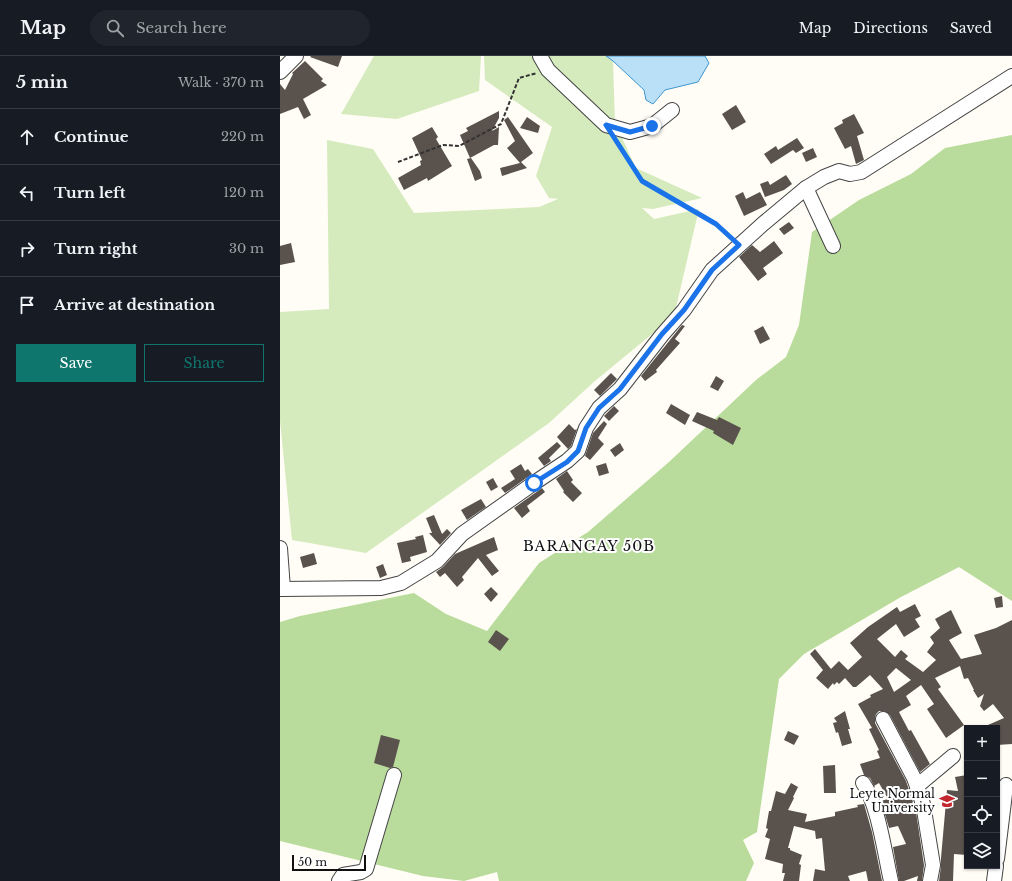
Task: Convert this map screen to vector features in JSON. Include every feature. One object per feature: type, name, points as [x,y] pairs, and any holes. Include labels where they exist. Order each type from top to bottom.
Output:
[{"type":"street","points":[[280,72],[296,56]]},
{"type":"street","points":[[540,56],[548,70],[606,125],[630,132],[652,126],[672,110]]},
{"type":"street","points":[[280,548],[282,589],[381,588],[401,583],[437,561],[462,534],[534,483],[567,462],[578,451],[586,428],[599,408],[620,389],[662,334],[684,310],[712,270],[806,188],[824,177],[839,171],[850,174],[861,172],[1012,76]]},
{"type":"street","points":[[806,188],[833,246]]},
{"type":"street","points":[[883,718],[917,786],[923,804],[933,865],[930,881]]},
{"type":"street","points":[[917,786],[953,756]]},
{"type":"street","points":[[339,881],[343,875],[366,870],[394,775]]},
{"type":"street","points":[[863,783],[868,790],[878,822],[891,881]]},
{"type":"street","points":[[1000,835],[1006,785]]},
{"type":"street","points":[[994,881],[996,869]]},
{"type":"path","points":[[398,162],[442,145],[460,146],[501,124],[519,78],[548,70]]},
{"type":"path","points":[[606,125],[642,181],[716,224],[739,245]]},
{"type":"green space","points":[[374,56],[481,56],[479,91],[397,119],[341,114]]},
{"type":"green space","points":[[484,56],[606,56],[613,61],[615,123],[636,168],[702,198],[653,209],[642,208],[654,219],[699,209],[674,316],[595,381],[549,423],[366,553],[292,540],[280,421],[280,312],[329,309],[327,140],[373,149],[414,213],[539,207],[558,199],[549,198],[536,176],[552,127],[485,80]]},
{"type":"green space","points":[[1012,135],[1012,601],[959,567],[901,597],[804,654],[779,679],[757,832],[743,840],[754,863],[746,881],[499,881],[497,872],[464,881],[423,876],[280,841],[280,622],[300,616],[414,593],[446,614],[487,631],[539,563],[588,532],[669,462],[756,380],[786,357],[799,325],[812,232],[859,200],[911,174],[945,148]]},
{"type":"water","points":[[606,56],[705,56],[709,63],[698,82],[665,90],[653,104],[646,100],[644,90]]},
{"type":"building","points":[[342,56],[338,67],[310,57]]},
{"type":"building","points":[[305,61],[323,79],[321,81],[327,85],[303,99],[311,115],[304,119],[298,107],[280,114],[280,84],[285,90],[293,74],[292,73]]},
{"type":"building","points":[[736,105],[746,122],[732,130],[722,114]]},
{"type":"building","points":[[499,111],[499,118],[492,131],[499,127],[498,145],[494,145],[470,158],[460,135],[468,131],[466,128]]},
{"type":"building","points":[[854,114],[864,133],[857,136],[864,160],[856,164],[851,146],[845,149],[834,128],[843,123],[842,120]]},
{"type":"building","points":[[508,117],[533,153],[521,162],[527,168],[502,176],[500,168],[520,163],[507,148],[515,141],[504,120]]},
{"type":"building","points":[[527,117],[540,126],[538,133],[520,128]]},
{"type":"building","points":[[432,127],[438,137],[436,139],[452,166],[428,181],[427,178],[404,190],[398,178],[421,165],[420,161],[422,160],[412,138]]},
{"type":"building","points":[[797,138],[804,148],[796,153],[793,150],[771,164],[764,154],[776,146],[778,150]]},
{"type":"building","points":[[813,148],[817,157],[806,162],[802,153]]},
{"type":"building","points":[[471,158],[480,171],[482,178],[475,181],[467,159]]},
{"type":"building","points":[[786,175],[792,184],[784,190],[765,197],[760,184],[768,181],[770,185]]},
{"type":"building","points":[[743,192],[746,199],[760,192],[767,205],[744,216],[735,196]]},
{"type":"building","points":[[789,222],[794,228],[784,235],[779,229]]},
{"type":"building","points":[[774,241],[783,253],[763,268],[767,274],[758,281],[739,257],[752,245],[760,252]]},
{"type":"building","points":[[291,243],[295,262],[280,265],[280,246]]},
{"type":"building","points":[[682,325],[685,326],[675,339],[680,343],[656,370],[657,372],[645,381],[641,376]]},
{"type":"building","points":[[763,326],[770,339],[760,344],[754,331]]},
{"type":"building","points":[[611,373],[617,379],[600,396],[594,390]]},
{"type":"building","points":[[716,376],[724,381],[718,391],[710,387]]},
{"type":"building","points":[[671,404],[690,415],[685,425],[666,413]]},
{"type":"building","points":[[614,406],[619,411],[609,421],[604,416]]},
{"type":"building","points":[[697,412],[717,420],[719,417],[741,428],[733,445],[713,433],[714,431],[692,421]]},
{"type":"building","points":[[604,421],[607,424],[598,438],[604,444],[590,460],[585,456],[593,433]]},
{"type":"building","points":[[569,424],[575,430],[577,429],[571,446],[568,449],[557,437]]},
{"type":"building","points":[[557,442],[561,446],[549,458],[551,461],[544,466],[538,458]]},
{"type":"building","points":[[620,443],[624,450],[615,457],[610,450]]},
{"type":"building","points":[[606,463],[609,473],[599,476],[596,466]]},
{"type":"building","points":[[521,464],[525,471],[528,469],[532,474],[505,493],[501,488],[515,479],[510,471]]},
{"type":"building","points":[[567,471],[573,480],[571,482],[582,493],[573,502],[563,492],[564,491],[556,479]]},
{"type":"building","points":[[493,478],[498,487],[491,491],[486,482]]},
{"type":"building","points":[[542,488],[545,492],[527,506],[530,511],[522,518],[514,508]]},
{"type":"building","points":[[481,499],[486,507],[467,520],[461,510]]},
{"type":"building","points":[[434,515],[442,534],[447,529],[451,533],[440,545],[429,533],[432,533],[426,518]]},
{"type":"building","points":[[423,535],[427,552],[410,557],[411,561],[402,563],[397,543],[416,539],[415,537]]},
{"type":"building","points":[[494,537],[498,550],[486,555],[499,571],[492,576],[478,558],[462,577],[464,580],[457,587],[445,573],[440,577],[436,572],[455,554]]},
{"type":"building","points":[[314,553],[317,564],[303,568],[300,557]]},
{"type":"building","points":[[383,564],[387,575],[380,578],[376,567]]},
{"type":"building","points":[[491,587],[498,594],[491,602],[484,594]]},
{"type":"building","points":[[1002,596],[1003,607],[996,608],[994,598]]},
{"type":"building","points":[[915,604],[921,616],[915,619],[920,627],[904,637],[896,624],[877,639],[895,657],[901,650],[908,656],[905,659],[923,672],[936,660],[927,652],[934,643],[930,637],[940,628],[935,619],[951,610],[962,633],[949,640],[961,659],[982,654],[974,635],[996,628],[1012,620],[1012,744],[1000,745],[1000,725],[988,725],[1004,718],[993,704],[984,711],[980,706],[984,694],[978,698],[968,678],[964,679],[960,666],[935,678],[941,687],[938,689],[964,725],[946,738],[927,709],[934,704],[921,685],[906,696],[911,705],[899,712],[930,764],[920,772],[890,715],[884,711],[879,711],[876,714],[875,723],[906,781],[916,812],[924,865],[922,881],[917,881],[918,876],[904,881],[899,881],[893,847],[906,844],[898,826],[889,828],[881,801],[888,799],[879,783],[874,786],[870,778],[864,775],[860,764],[880,758],[877,751],[879,750],[869,729],[872,728],[858,704],[871,697],[870,695],[883,689],[870,675],[856,687],[853,687],[845,678],[839,684],[837,682],[834,685],[833,683],[828,689],[816,678],[823,670],[810,654],[815,649],[831,669],[839,661],[848,670],[862,657],[850,643],[868,627],[897,607],[900,612]],"holes":[[[896,668],[911,680],[894,692],[887,677]]]},
{"type":"building","points":[[496,630],[509,639],[500,651],[488,642]]},
{"type":"building","points":[[845,711],[852,743],[842,746],[838,732],[836,733],[833,723],[837,722],[834,718]]},
{"type":"building","points":[[788,731],[799,736],[794,745],[784,740]]},
{"type":"building","points":[[381,735],[400,740],[393,767],[390,768],[374,763]]},
{"type":"building","points":[[835,765],[836,793],[824,793],[823,766]]},
{"type":"building","points":[[964,776],[964,855],[954,854],[953,881],[939,881],[947,790],[958,791],[955,777]]},
{"type":"building","points":[[791,783],[798,787],[788,810],[807,814],[805,822],[835,816],[835,812],[858,807],[857,805],[864,804],[872,832],[882,881],[868,881],[866,871],[848,876],[850,881],[813,881],[815,869],[825,871],[822,838],[816,839],[815,831],[794,826],[788,848],[802,855],[799,864],[801,865],[799,881],[783,881],[785,873],[782,873],[783,864],[765,859],[770,839],[765,837],[768,829],[766,828],[769,811],[771,811],[776,791],[785,794]]},
{"type":"place","name":"Leyte Normal University","points":[[947,801]]},
{"type":"district","name":"BARANGAY 50B","points":[[589,546]]},
{"type":"route","points":[[534,483],[567,462],[578,451],[586,428],[599,408],[620,389],[662,334],[684,310],[712,270],[739,245],[716,224],[642,181],[606,125],[630,132],[652,126]]}]
